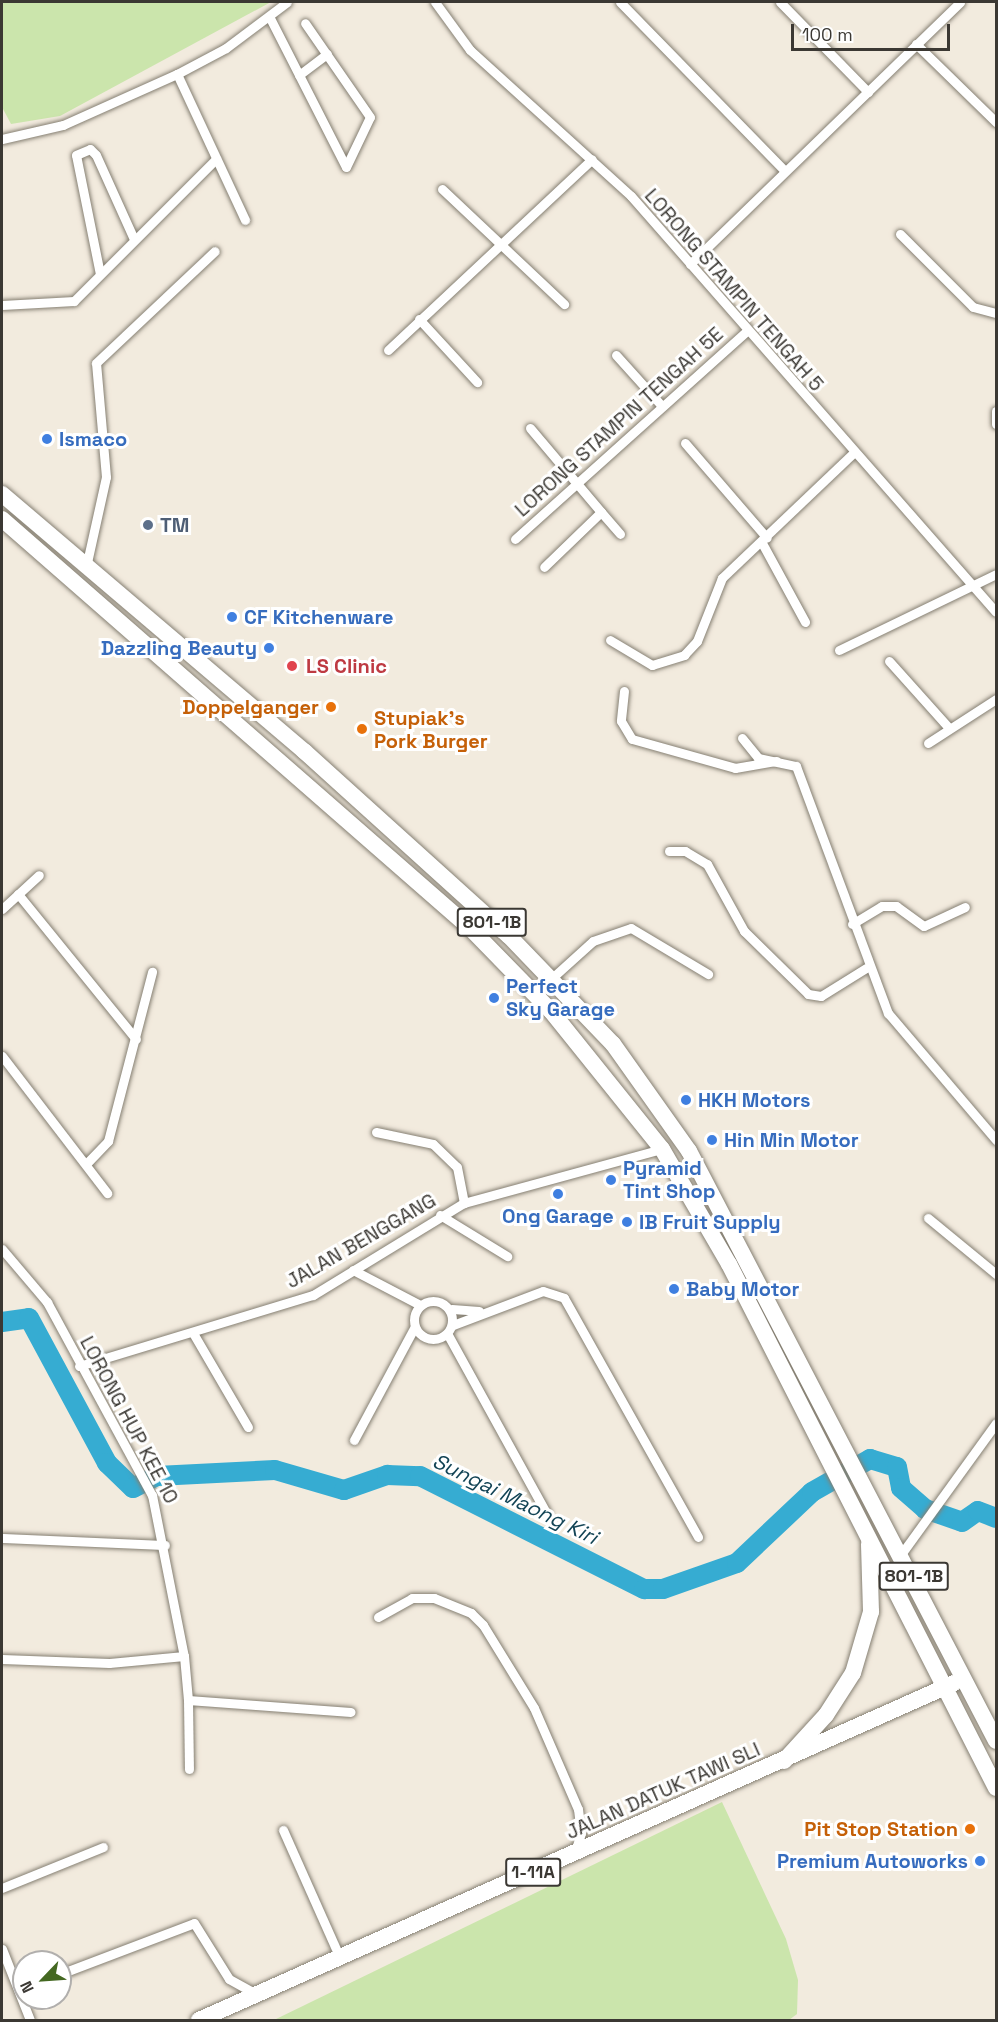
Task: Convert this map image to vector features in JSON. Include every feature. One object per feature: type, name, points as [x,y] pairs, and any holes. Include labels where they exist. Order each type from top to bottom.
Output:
[{"type":"highway","name":"801-1B","points":[[2,494],[304,751],[552,978],[613,1044],[689,1151],[966,1678]]},
{"type":"highway","points":[[2,519],[471,929],[551,1011],[662,1149],[729,1264],[996,1788]]},
{"type":"highway","points":[[784,1761],[841,1696],[863,1650],[871,1612],[869,1536]]},
{"type":"highway","points":[[930,1656],[938,1652],[943,1634]]},
{"type":"highway","points":[[966,1678],[996,1741]]},
{"type":"highway","name":"JALAN DATUK TAWI SLI","points":[[199,2020],[966,1678]]},
{"type":"street","points":[[2,139],[63,125],[177,74],[270,18],[287,2]]},
{"type":"street","name":"LORONG STAMPIN TENGAH 5","points":[[435,2],[470,50],[592,159],[690,264],[852,454],[996,612]]},
{"type":"street","points":[[620,2],[785,171]]},
{"type":"street","points":[[780,2],[868,92]]},
{"type":"street","points":[[690,264],[960,2]]},
{"type":"street","points":[[270,18],[344,166],[349,165],[370,117],[305,23]]},
{"type":"street","points":[[916,44],[996,122]]},
{"type":"street","points":[[299,75],[327,54]]},
{"type":"street","points":[[177,74],[244,220]]},
{"type":"street","points":[[100,274],[76,155],[90,149],[96,155],[133,237]]},
{"type":"street","points":[[2,305],[66,304],[100,274],[133,237],[216,159]]},
{"type":"street","points":[[388,350],[419,319],[505,244],[592,159]]},
{"type":"street","points":[[442,189],[505,244],[564,304]]},
{"type":"street","points":[[900,234],[974,307],[996,313]]},
{"type":"street","points":[[86,567],[106,477],[96,363],[215,251]]},
{"type":"street","points":[[419,319],[477,382]]},
{"type":"street","name":"LORONG STAMPIN TENGAH 5E","points":[[515,539],[746,332]]},
{"type":"street","points":[[616,355],[662,406]]},
{"type":"street","points":[[996,411],[996,424]]},
{"type":"street","points":[[530,428],[620,534]]},
{"type":"street","points":[[685,443],[765,540],[805,622]]},
{"type":"street","points":[[610,640],[652,665],[684,655],[697,641],[722,578],[765,540],[852,454]]},
{"type":"street","points":[[544,567],[601,512]]},
{"type":"street","points":[[839,650],[996,574]]},
{"type":"street","points":[[889,661],[948,728]]},
{"type":"street","points":[[624,691],[621,721],[632,739],[735,768],[778,760]]},
{"type":"street","points":[[928,743],[996,699]]},
{"type":"street","points":[[741,738],[758,758],[778,760],[796,766],[866,968],[901,1032],[996,1140]]},
{"type":"street","points":[[669,851],[685,851],[707,864],[744,931],[808,994],[821,996],[866,968]]},
{"type":"street","points":[[2,909],[39,875]]},
{"type":"street","points":[[18,894],[136,1039]]},
{"type":"street","points":[[852,924],[882,906],[896,906],[924,926],[965,907]]},
{"type":"street","points":[[552,978],[593,941],[631,928],[708,975]]},
{"type":"street","points":[[86,1164],[108,1141],[152,972]]},
{"type":"street","points":[[2,1056],[107,1193]]},
{"type":"street","points":[[376,1132],[432,1144],[457,1167],[464,1203]]},
{"type":"street","name":"JALAN BENGGANG","points":[[79,1366],[298,1301],[353,1270],[440,1215],[464,1203],[662,1149]]},
{"type":"street","points":[[440,1215],[507,1256]]},
{"type":"street","points":[[928,1218],[996,1274]]},
{"type":"street","name":"LORONG HUP KEE 10","points":[[2,1249],[47,1302],[79,1366],[152,1495],[165,1545],[184,1656],[188,1700],[189,1769]]},
{"type":"street","points":[[353,1270],[415,1308],[479,1311]]},
{"type":"street","points":[[453,1325],[479,1311],[543,1291],[564,1298],[698,1537]]},
{"type":"street","points":[[354,1440],[414,1328],[415,1308]]},
{"type":"street","points":[[448,1335],[453,1325],[452,1309]]},
{"type":"street","points":[[414,1328],[448,1335],[547,1515]]},
{"type":"street","points":[[193,1333],[248,1427]]},
{"type":"street","points":[[902,1553],[931,1520],[996,1423]]},
{"type":"street","points":[[2,1538],[165,1545]]},
{"type":"street","points":[[378,1617],[412,1598],[434,1598],[471,1613],[483,1625],[534,1708],[578,1809],[582,1833],[574,1854]]},
{"type":"street","points":[[2,1659],[109,1663],[184,1656]]},
{"type":"street","points":[[188,1700],[351,1712]]},
{"type":"street","points":[[283,1830],[339,1956]]},
{"type":"street","points":[[2,1888],[103,1847]]},
{"type":"street","points":[[72,1969],[195,1923],[229,1979],[245,1992],[260,1994]]},
{"type":"street","points":[[2,1950],[12,1971]]},
{"type":"green space","points":[[2,2],[271,2],[60,116],[11,124],[2,107]]},
{"type":"green space","points":[[722,1802],[786,1939],[798,1980],[797,2014],[789,2020],[274,2020]]},
{"type":"waterway","name":"Sungai Maong Kiri","points":[[2,1322],[29,1318],[107,1463],[133,1488],[157,1476],[275,1470],[344,1490],[387,1475],[420,1476],[644,1589],[663,1589],[737,1563],[812,1492],[870,1459],[897,1467],[901,1488],[925,1509],[962,1522],[978,1511],[996,1518]]},
{"type":"place","name":"Ismaco","points":[[47,439]]},
{"type":"place","name":"TM","points":[[148,525]]},
{"type":"place","name":"CF Kitchenware","points":[[232,617]]},
{"type":"place","name":"Dazzling Beauty","points":[[269,648]]},
{"type":"place","name":"LS Clinic","points":[[292,666]]},
{"type":"place","name":"Doppelganger","points":[[331,707]]},
{"type":"place","name":"Stupiak's Pork Burger","points":[[362,729]]},
{"type":"place","name":"Perfect Sky Garage","points":[[494,998]]},
{"type":"place","name":"HKH Motors","points":[[686,1100]]},
{"type":"place","name":"Hin Min Motor","points":[[712,1140]]},
{"type":"place","name":"Pyramid Tint Shop","points":[[611,1180]]},
{"type":"place","name":"Ong Garage","points":[[558,1194]]},
{"type":"place","name":"IB Fruit Supply","points":[[627,1222]]},
{"type":"place","name":"Baby Motor","points":[[674,1289]]},
{"type":"place","name":"Pit Stop Station","points":[[970,1829]]},
{"type":"place","name":"Premium Autoworks","points":[[980,1861]]}]
